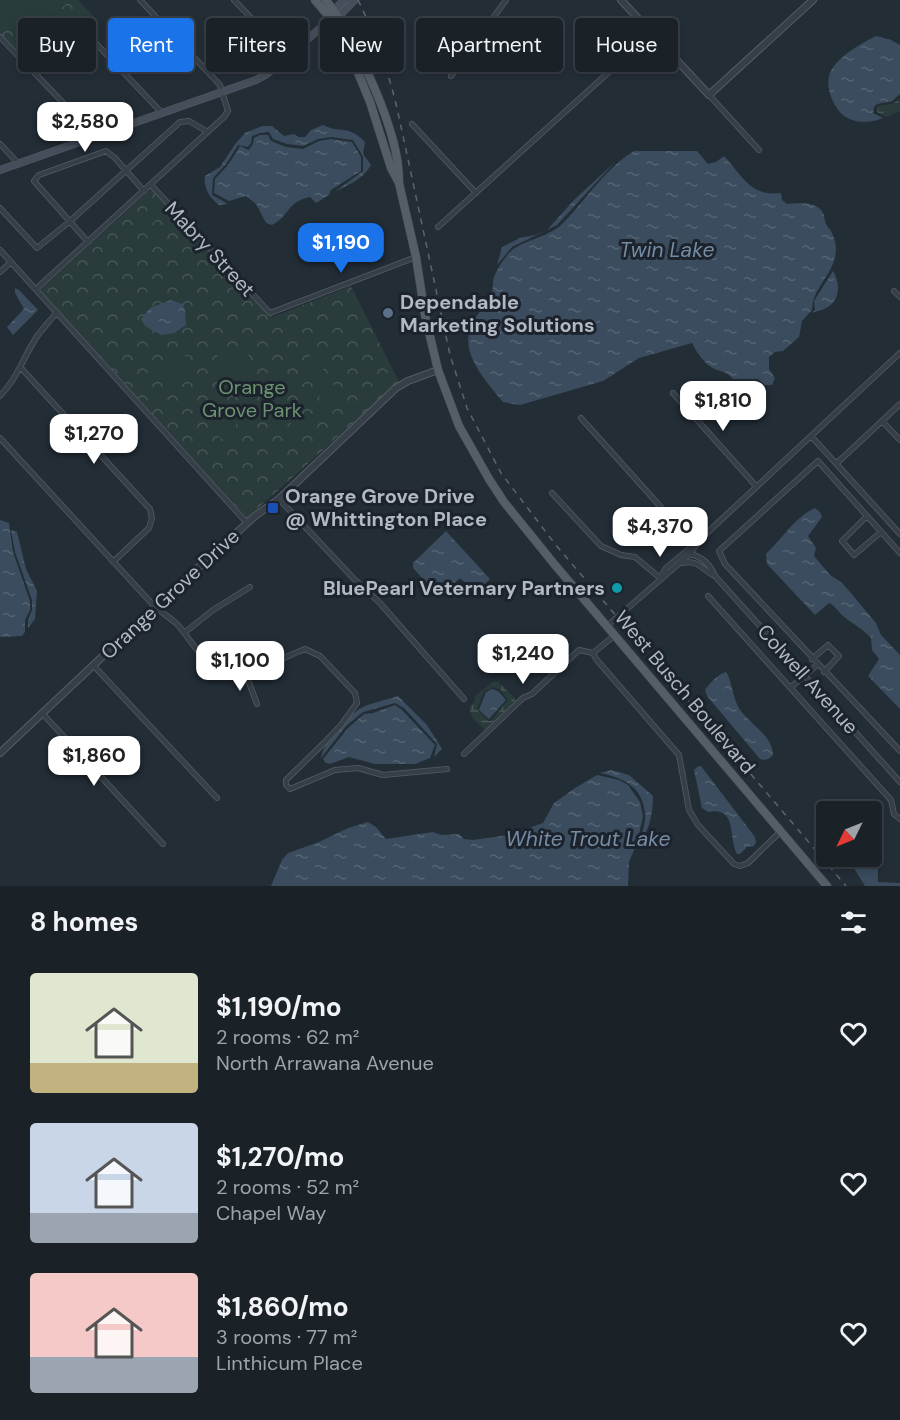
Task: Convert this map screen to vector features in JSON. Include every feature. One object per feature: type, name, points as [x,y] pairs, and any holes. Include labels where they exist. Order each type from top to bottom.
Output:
[{"type":"main road","name":"West Busch Boulevard","points":[[315,0],[334,15]]},
{"type":"main road","name":"West Busch Boulevard","points":[[326,0],[370,102],[391,168],[399,183],[438,370],[459,426],[504,502],[827,886]]},
{"type":"main road","points":[[334,15],[344,0]]},
{"type":"main road","points":[[308,39],[355,0]]},
{"type":"main road","points":[[0,170],[222,92],[270,72]]},
{"type":"street","points":[[36,289],[225,117],[228,111],[220,85],[140,0]]},
{"type":"street","points":[[234,0],[251,18]]},
{"type":"street","points":[[452,76],[506,0]]},
{"type":"street","points":[[621,0],[638,18]]},
{"type":"street","points":[[709,95],[813,0]]},
{"type":"street","points":[[0,37],[95,136]]},
{"type":"street","points":[[96,42],[162,113]]},
{"type":"street","points":[[678,61],[759,150]]},
{"type":"street","points":[[438,227],[609,72]]},
{"type":"street","points":[[0,208],[37,248],[180,122],[189,121],[208,132]]},
{"type":"street","points":[[412,124],[476,193]]},
{"type":"street","points":[[0,144],[18,163]]},
{"type":"street","points":[[88,242],[34,181],[39,175],[106,151],[144,190]]},
{"type":"street","name":"Mabry Street","points":[[151,185],[270,313],[416,258]]},
{"type":"street","name":"Orange Grove Drive","points":[[0,250],[247,523],[0,753]]},
{"type":"street","points":[[0,272],[11,262]]},
{"type":"street","points":[[894,291],[900,297]]},
{"type":"street","points":[[0,396],[21,368],[35,339],[57,312]]},
{"type":"street","points":[[660,578],[666,568],[696,543],[900,353]]},
{"type":"street","points":[[21,368],[150,509],[152,518],[149,528],[113,562]]},
{"type":"street","points":[[247,523],[279,499],[396,388],[438,370]]},
{"type":"street","points":[[673,393],[756,486]]},
{"type":"street","points":[[837,463],[900,404]]},
{"type":"street","points":[[581,418],[696,543]]},
{"type":"street","points":[[882,421],[900,440]]},
{"type":"street","points":[[811,436],[900,534]]},
{"type":"street","points":[[0,438],[155,607],[177,624],[189,642],[216,669],[230,674],[245,672],[305,649],[320,656],[355,693],[357,703],[341,725],[286,780],[286,785],[290,789],[335,770],[358,768],[383,775],[447,769]]},
{"type":"street","points":[[900,553],[818,461],[719,551],[724,564],[900,752]]},
{"type":"street","points":[[552,492],[601,546],[621,555],[635,557],[660,578]]},
{"type":"street","points":[[279,499],[379,603],[464,699]]},
{"type":"street","points":[[867,516],[842,541],[854,555],[881,532]]},
{"type":"street","points":[[608,626],[660,578],[680,564],[690,554],[696,543]]},
{"type":"street","points":[[682,554],[690,554]]},
{"type":"street","name":"Colwell Avenue","points":[[690,554],[705,562],[715,576],[900,782]]},
{"type":"street","name":"Colwell Avenue","points":[[680,564],[695,563],[715,576]]},
{"type":"street","points":[[184,633],[213,610],[250,587]]},
{"type":"street","points":[[708,596],[891,800],[894,814],[900,819]]},
{"type":"street","points":[[593,653],[615,635]]},
{"type":"street","points":[[812,659],[828,645],[839,656],[824,672]]},
{"type":"street","points":[[464,754],[523,698],[532,694],[579,650],[593,653]]},
{"type":"street","points":[[593,653],[678,754],[689,810],[698,825],[734,864],[740,866],[748,863],[781,831]]},
{"type":"street","points":[[93,665],[217,798]]},
{"type":"street","points":[[791,687],[817,665]]},
{"type":"street","points":[[245,672],[257,704]]},
{"type":"street","points":[[42,713],[163,844]]},
{"type":"green space","points":[[0,0],[78,0],[95,18],[18,18],[18,56],[0,37]]},
{"type":"green space","points":[[0,0],[71,0],[50,18],[18,18],[18,37],[0,16]]},
{"type":"green space","points":[[900,99],[900,111],[886,117],[877,112],[878,106],[892,104]]},
{"type":"green space","name":"Orange Grove Park","points":[[152,188],[273,317],[351,286],[399,382],[247,518],[40,290]]},
{"type":"green space","points":[[148,211],[156,220],[141,234],[133,224]]},
{"type":"green space","points":[[234,345],[244,351],[250,359],[252,375],[250,381],[216,381],[218,349]]},
{"type":"green space","points":[[312,354],[321,361],[324,369],[309,382],[299,365]]},
{"type":"green space","points":[[167,357],[190,357],[187,380],[176,381],[168,376],[164,368]]},
{"type":"green space","points":[[331,383],[342,391],[342,402],[336,409],[319,398]]},
{"type":"green space","points":[[214,414],[237,414],[235,438],[222,439],[216,434],[212,425]]},
{"type":"green space","points":[[296,417],[305,423],[307,429],[301,442],[284,432]]},
{"type":"green space","points":[[493,682],[498,682],[515,698],[515,701],[485,730],[473,718],[469,708],[475,696]],"holes":[[[493,687],[500,689],[508,700],[491,721],[488,721],[477,709],[484,691]]]},
{"type":"water","points":[[876,36],[900,45],[900,94],[892,101],[877,104],[874,107],[873,113],[883,118],[868,122],[852,120],[839,111],[832,100],[829,74],[846,54]]},
{"type":"water","points":[[323,125],[354,133],[365,142],[363,154],[371,165],[353,182],[332,194],[363,171],[363,156],[353,140],[331,137],[318,139],[303,146],[273,139],[269,132],[252,136],[248,147],[238,145],[226,164],[213,178],[212,195],[228,204],[219,205],[208,192],[205,176],[220,167],[245,133],[262,126],[272,126],[284,136],[294,134],[305,137],[311,130]]},
{"type":"water","points":[[268,135],[271,141],[286,147],[303,149],[319,141],[331,139],[352,142],[361,157],[361,171],[331,190],[329,195],[316,203],[310,197],[302,199],[272,225],[266,223],[256,204],[246,196],[229,201],[214,193],[215,179],[228,165],[240,146],[249,150],[254,138]]},
{"type":"water","name":"Twin Lake","points":[[634,151],[697,151],[708,164],[724,156],[754,188],[762,192],[781,193],[782,200],[787,204],[810,204],[822,211],[835,243],[836,254],[814,300],[812,310],[802,321],[799,337],[783,351],[775,352],[769,357],[769,369],[775,378],[772,385],[765,385],[758,379],[733,379],[708,365],[692,343],[639,358],[603,381],[520,405],[503,402],[481,375],[468,344],[473,322],[491,295],[497,270],[506,256],[515,248],[560,226],[604,176]]},
{"type":"water","points":[[615,162],[557,225],[547,230],[575,199]]},
{"type":"water","points":[[545,231],[512,247],[497,265],[502,247],[520,238]]},
{"type":"water","points":[[833,271],[838,286],[837,296],[831,305],[812,313],[815,310],[814,301]]},
{"type":"water","points":[[15,288],[38,310],[13,335],[7,327],[24,309],[15,293]]},
{"type":"water","points":[[171,300],[182,304],[185,310],[186,325],[174,333],[161,335],[145,326],[141,319],[150,308]]},
{"type":"water","points":[[815,508],[822,517],[808,536],[816,548],[814,556],[830,575],[850,592],[876,623],[881,635],[900,655],[900,709],[868,676],[879,659],[872,650],[871,638],[829,603],[815,615],[767,564],[766,554],[795,523]]},
{"type":"water","points":[[0,520],[9,523],[13,552],[30,601],[30,610],[25,620],[25,632],[22,636],[0,637]]},
{"type":"water","points":[[11,530],[17,532],[26,569],[37,591],[35,619],[28,628],[32,600],[15,552]]},
{"type":"water","points":[[446,531],[490,579],[476,592],[460,578],[439,597],[413,568],[413,563]]},
{"type":"water","points":[[726,672],[741,711],[766,736],[772,748],[773,755],[769,759],[760,759],[707,696],[705,690],[707,687]]},
{"type":"water","points":[[492,689],[498,691],[506,700],[489,719],[479,710],[486,692]]},
{"type":"water","points":[[398,696],[427,725],[442,749],[434,757],[437,744],[404,708],[395,703],[363,712],[346,726],[321,758],[325,746],[344,721],[358,710]]},
{"type":"water","points":[[395,705],[435,745],[430,758],[415,764],[375,764],[349,757],[330,764],[325,762],[323,759],[348,728],[364,714]]},
{"type":"water","points":[[701,766],[755,837],[754,846],[747,847],[740,854],[737,854],[734,847],[728,818],[717,811],[708,812],[702,808],[694,770]]},
{"type":"water","points":[[611,770],[629,775],[653,796],[650,820],[640,842],[645,817],[640,796],[624,781],[600,773]]},
{"type":"water","name":"White Trout Lake","points":[[597,775],[619,780],[628,785],[640,802],[643,816],[637,843],[629,862],[628,886],[271,886],[282,860],[288,853],[348,828],[368,822],[376,827],[386,839],[433,832],[441,835],[459,834],[464,839],[473,840],[509,835],[543,823],[554,803]]},
{"type":"water","points":[[853,867],[878,867],[878,882],[900,883],[900,886],[865,886]]},
{"type":"railway","points":[[358,0],[380,53],[397,108],[450,355],[467,408],[501,473],[555,544],[846,886]]},
{"type":"place","name":"Dependable Marketing Solutions","points":[[388,313]]},
{"type":"place","name":"Orange Grove Drive @ Whittington Place","points":[[273,508]]},
{"type":"place","name":"BluePearl Veternary Partners","points":[[617,588]]}]
